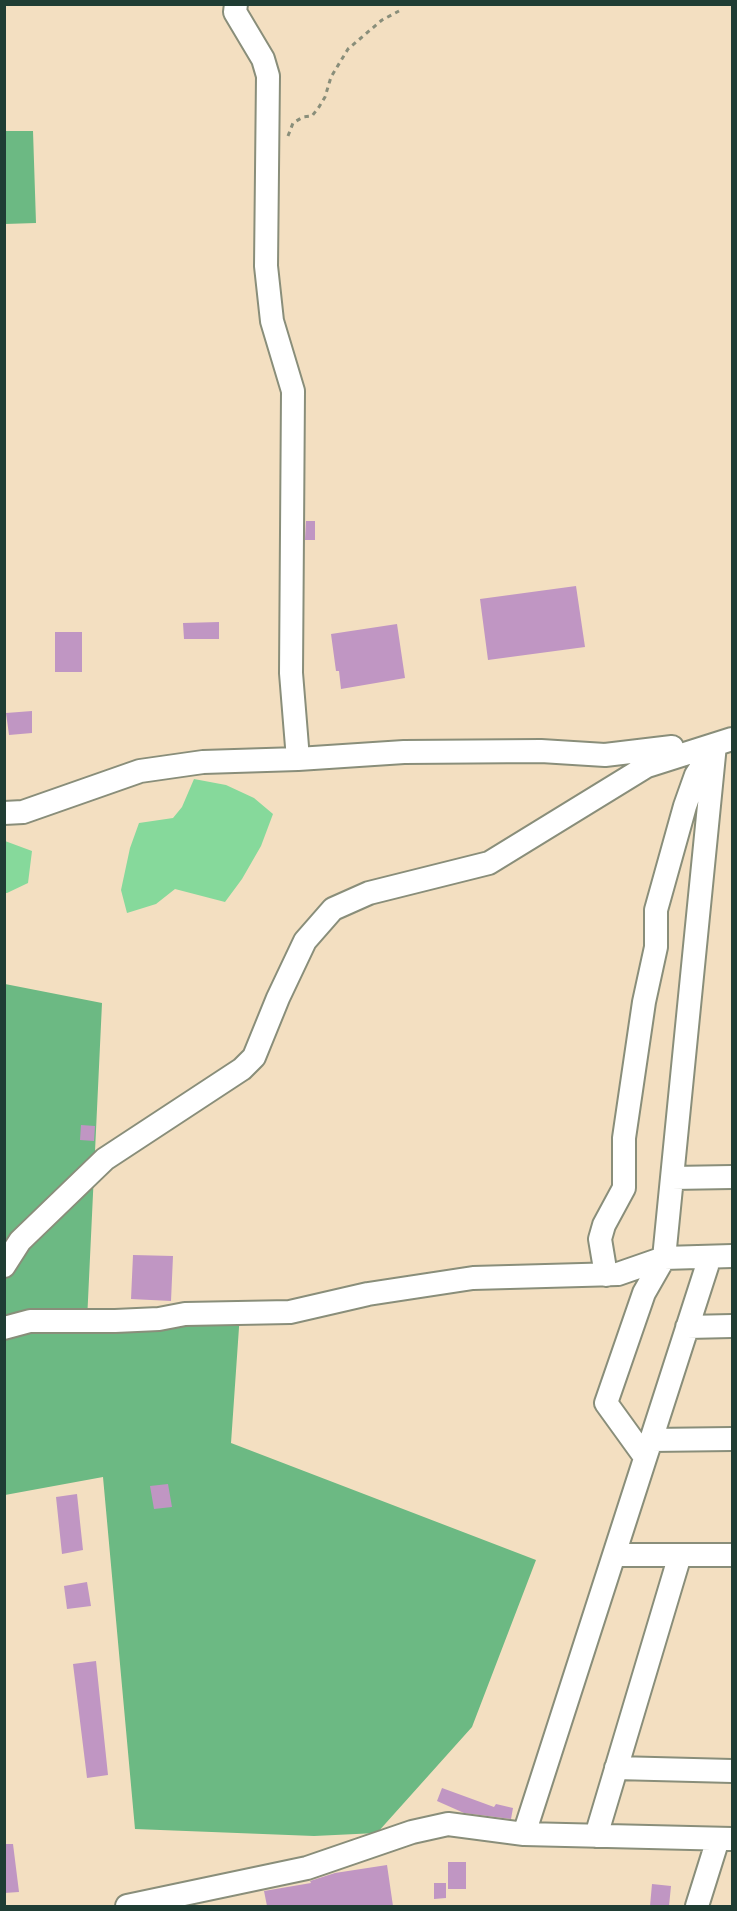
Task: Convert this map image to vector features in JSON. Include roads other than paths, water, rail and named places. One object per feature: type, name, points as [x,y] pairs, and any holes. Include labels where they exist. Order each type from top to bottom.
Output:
[{"type":"street","points":[[236,4],[235,12],[263,59],[268,76],[266,266],[272,321],[293,391],[291,673],[298,759]]},
{"type":"street","points":[[4,813],[23,812],[140,771],[202,762],[404,752],[541,751],[606,755],[668,748],[732,728]]},
{"type":"street","points":[[648,1449],[606,1403],[644,1293],[664,1258],[724,742]]},
{"type":"street","points":[[4,1266],[20,1240],[105,1159],[242,1069],[254,1057],[305,941],[333,909],[369,893],[489,863],[647,766],[724,742]]},
{"type":"street","points":[[606,1275],[600,1239],[604,1225],[624,1188],[624,1138],[644,1002],[656,947],[656,910],[696,775],[724,742]]},
{"type":"street","points":[[672,1178],[732,1178]]},
{"type":"street","points":[[4,1328],[30,1321],[115,1321],[159,1319],[185,1314],[290,1312],[368,1294],[473,1278],[618,1274],[664,1258],[732,1256]]},
{"type":"street","points":[[524,1834],[710,1257]]},
{"type":"street","points":[[687,1327],[732,1326]]},
{"type":"street","points":[[648,1449],[732,1439]]},
{"type":"street","points":[[614,1555],[732,1555]]},
{"type":"street","points":[[596,1836],[680,1555]]},
{"type":"street","points":[[616,1768],[732,1770]]},
{"type":"street","points":[[127,1906],[307,1868],[412,1832],[448,1824],[524,1834],[725,1839],[697,1906]]}]
